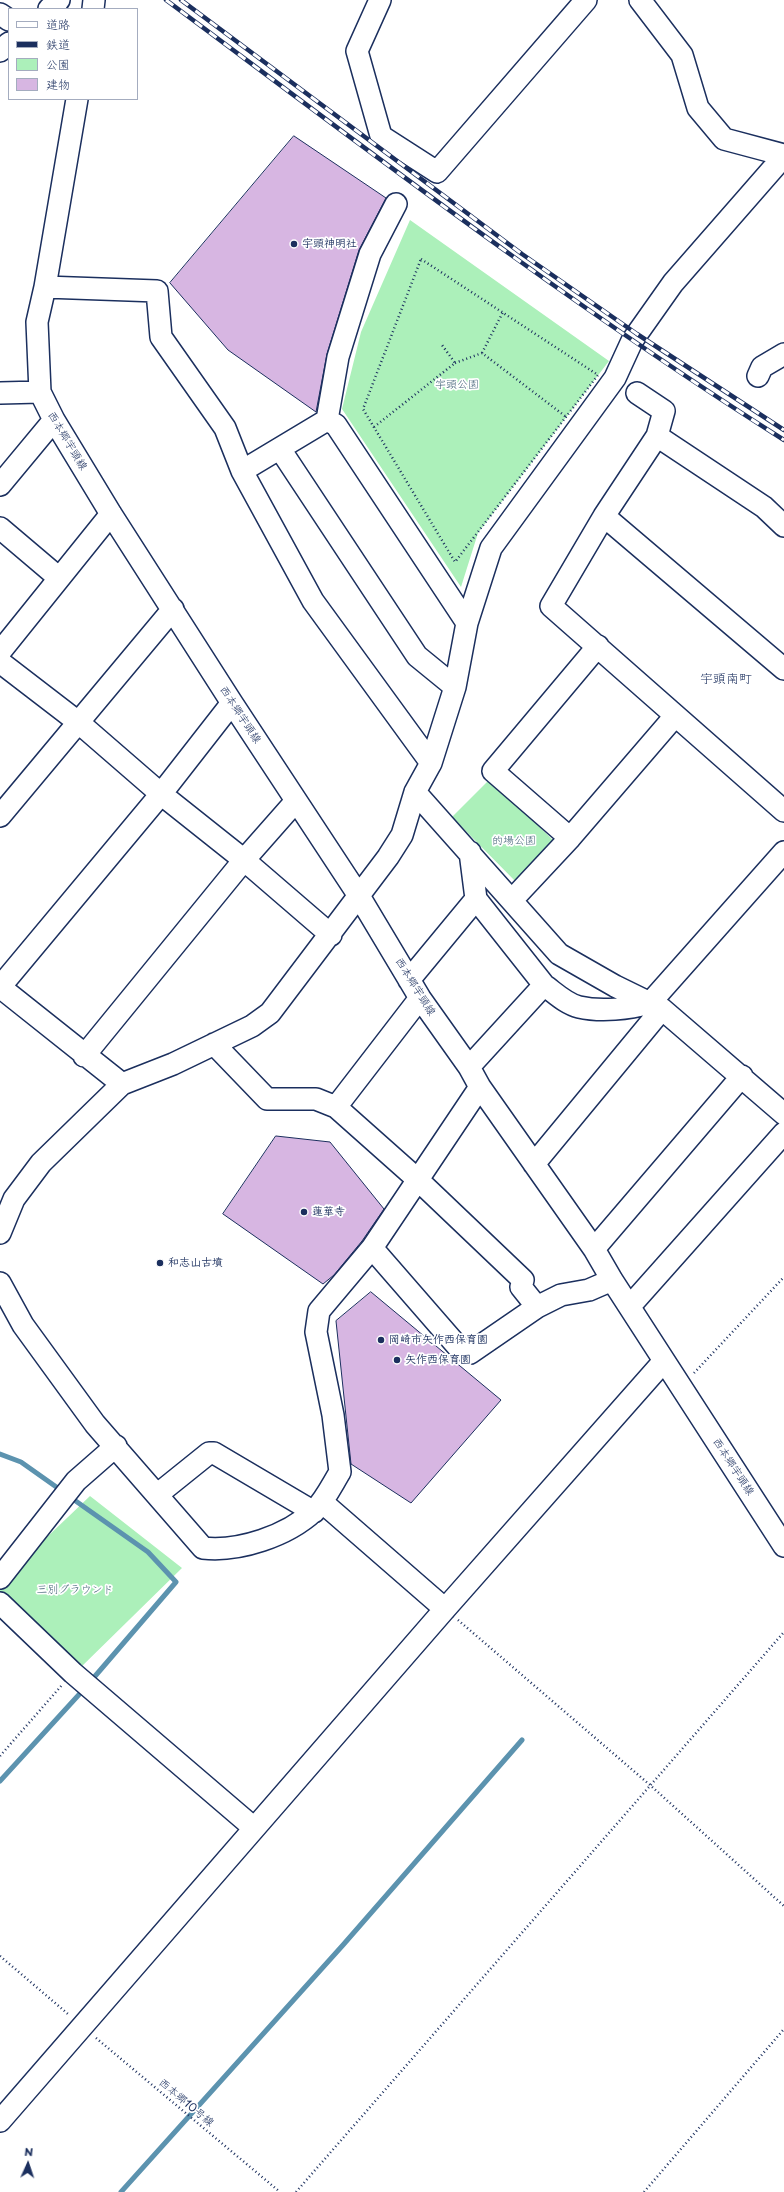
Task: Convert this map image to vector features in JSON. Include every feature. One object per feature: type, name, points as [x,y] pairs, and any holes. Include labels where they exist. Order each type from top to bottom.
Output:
[{"type":"street","points":[[49,8],[59,0]]},
{"type":"street","points":[[380,0],[357,51],[381,136],[437,172],[586,0]]},
{"type":"street","points":[[0,1233],[14,1199],[41,1163],[122,1084],[173,1064],[252,1026],[270,1012],[331,935],[402,835],[415,792],[431,764],[455,687],[468,623],[491,548],[615,378],[632,341],[673,283],[784,155],[724,139],[698,108],[682,55],[640,0]]},
{"type":"street","points":[[0,51],[8,44]]},
{"type":"street","name":"西本郷宇頭線","points":[[77,100],[45,287],[37,322],[40,392],[54,420],[111,514],[232,703],[359,896],[420,998],[469,1067],[480,1087],[594,1249],[612,1280],[630,1306]]},
{"type":"street","points":[[242,471],[327,420],[338,357],[370,254],[396,204]]},
{"type":"street","points":[[45,287],[157,291],[161,337],[225,428],[242,471],[313,601],[431,764]]},
{"type":"street","points":[[758,376],[762,367],[784,354]]},
{"type":"street","points":[[0,393],[40,392]]},
{"type":"street","points":[[637,393],[664,412],[658,436],[604,516],[551,606],[784,811]]},
{"type":"street","points":[[0,485],[54,420]]},
{"type":"street","points":[[327,420],[336,425],[468,623]]},
{"type":"street","points":[[658,436],[764,507],[784,526]]},
{"type":"street","points":[[280,449],[417,656],[455,687]]},
{"type":"street","points":[[0,652],[111,514]]},
{"type":"street","points":[[604,516],[784,669]]},
{"type":"street","points":[[0,528],[58,578]]},
{"type":"street","points":[[0,816],[173,609]]},
{"type":"street","points":[[570,838],[493,771],[598,646]]},
{"type":"street","points":[[0,662],[78,722],[161,794],[244,860],[331,935]]},
{"type":"street","points":[[122,1084],[84,1056],[0,987],[161,794],[232,703]]},
{"type":"street","points":[[512,900],[570,838],[675,716]]},
{"type":"street","points":[[415,792],[470,852],[559,954],[615,986],[656,1006],[742,1076],[784,1114]]},
{"type":"street","points":[[84,1056],[244,860],[296,801]]},
{"type":"street","points":[[470,852],[476,899],[544,985],[567,1002],[579,1007],[627,1010],[656,1006]]},
{"type":"street","points":[[534,1164],[656,1006],[784,852]]},
{"type":"street","points":[[410,980],[476,899]]},
{"type":"street","points":[[469,1067],[544,985]]},
{"type":"street","points":[[336,1107],[420,998]]},
{"type":"street","points":[[214,1044],[267,1099],[316,1099],[336,1107],[417,1179],[523,1280],[521,1287],[537,1307]]},
{"type":"street","points":[[594,1249],[742,1076]]},
{"type":"street","points":[[0,1283],[23,1325],[95,1424],[158,1494],[203,1548],[221,1550],[244,1546],[279,1534],[318,1507],[340,1472],[333,1415],[316,1332],[319,1311],[372,1248],[480,1087]]},
{"type":"street","points":[[0,2121],[445,1609],[664,1362],[630,1306],[784,1133]]},
{"type":"street","points":[[372,1248],[460,1348],[470,1353],[537,1307],[561,1295],[590,1290],[612,1280]]},
{"type":"street","name":"西本郷宇頭線","points":[[664,1362],[682,1387],[784,1546]]},
{"type":"street","points":[[0,1578],[76,1481],[116,1446]]},
{"type":"street","points":[[158,1494],[209,1453],[214,1453],[318,1507],[445,1609]]},
{"type":"street","points":[[0,1603],[73,1673],[254,1828]]},
{"type":"path","points":[[421,259],[598,375],[566,417],[455,562],[363,409],[421,259]]},
{"type":"path","points":[[374,427],[455,363],[482,353],[502,312]]},
{"type":"path","points":[[442,345],[455,363]]},
{"type":"path","points":[[482,353],[566,417]]},
{"type":"path","points":[[682,1387],[784,1277]]},
{"type":"path","points":[[445,1609],[650,1785],[784,1906]]},
{"type":"path","points":[[296,2192],[784,1632]]},
{"type":"path","points":[[0,1756],[73,1673]]},
{"type":"path","name":"西本郷10号線","points":[[0,1956],[280,2192]]},
{"type":"path","points":[[644,2192],[784,2029]]},
{"type":"green space","name":"宇頭公園","points":[[410,220],[609,361],[478,533],[461,587],[342,409],[361,332]]},
{"type":"green space","name":"的場公園","points":[[490,779],[553,840],[516,882],[452,817]]},
{"type":"green space","name":"三別グラウンド","points":[[90,1496],[182,1568],[77,1671],[0,1602],[0,1582]]},
{"type":"building","name":"宇頭神明社","points":[[294,136],[386,198],[359,250],[327,354],[316,412],[228,350],[170,283]]},
{"type":"building","name":"蓮華寺","points":[[276,1136],[330,1142],[384,1209],[362,1241],[334,1275],[323,1284],[223,1214]]},
{"type":"building","name":"矢作西保育園","points":[[371,1292],[501,1400],[411,1503],[351,1464],[336,1321]]},
{"type":"waterway","points":[[0,1454],[21,1462],[62,1491]]},
{"type":"waterway","points":[[70,1497],[148,1552],[176,1582],[90,1682]]},
{"type":"waterway","points":[[0,1781],[85,1688]]},
{"type":"waterway","points":[[121,2192],[343,1945],[522,1740]]},
{"type":"railway","points":[[166,0],[394,170],[548,281],[704,389],[784,440]]},
{"type":"railway","points":[[181,0],[522,254],[637,334],[784,430]]},
{"type":"place","name":"宇頭神明社","points":[[294,244]]},
{"type":"place","name":"蓮華寺","points":[[304,1212]]},
{"type":"place","name":"和志山古墳","points":[[160,1263]]},
{"type":"place","name":"岡崎市矢作西保育園","points":[[381,1340]]},
{"type":"place","name":"矢作西保育園","points":[[397,1360]]},
{"type":"district","name":"宇頭南町","points":[[726,679]]}]
